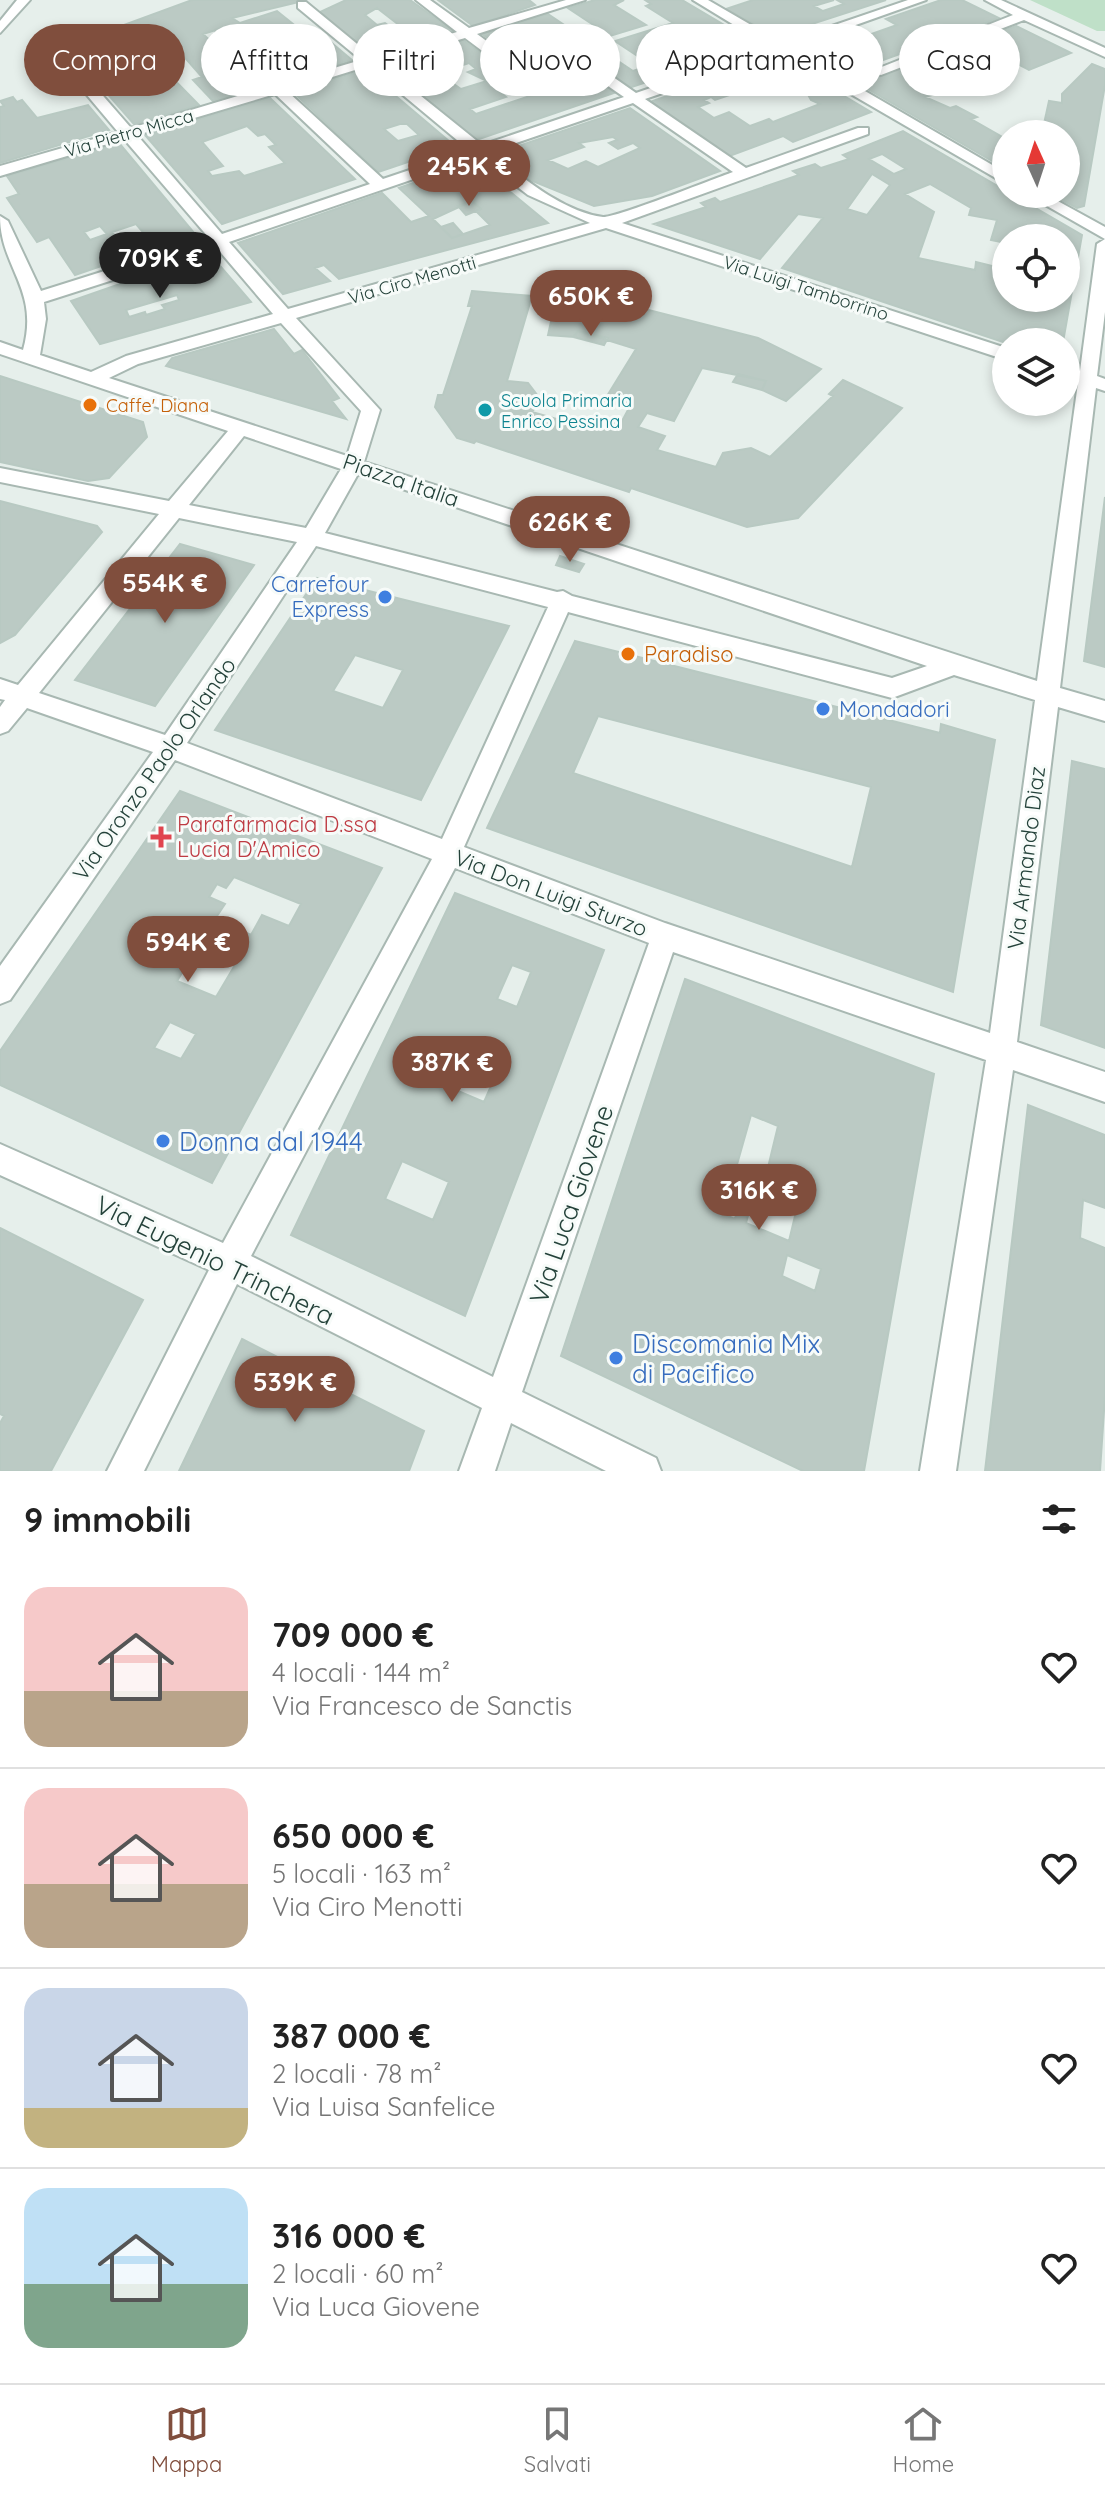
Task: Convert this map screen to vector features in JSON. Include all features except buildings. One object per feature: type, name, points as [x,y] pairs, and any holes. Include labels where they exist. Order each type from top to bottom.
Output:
[{"type":"street","points":[[1,0],[22,1]]},
{"type":"street","points":[[422,0],[480,42]]},
{"type":"street","name":"Via Pietro Micca","points":[[464,34],[550,4],[579,0]]},
{"type":"street","points":[[706,4],[736,0]]},
{"type":"street","points":[[848,24],[920,0]]},
{"type":"street","points":[[991,0],[1105,53]]},
{"type":"street","points":[[0,29],[22,1]]},
{"type":"street","points":[[706,4],[740,24]]},
{"type":"street","name":"Via Luigi Tamborrino","points":[[302,5],[353,50]]},
{"type":"street","points":[[883,69],[1025,15]]},
{"type":"street","points":[[620,88],[744,173]]},
{"type":"street","points":[[96,96],[284,316]]},
{"type":"street","name":"Via Pietro Micca","points":[[0,171],[258,96]]},
{"type":"street","points":[[281,96],[378,183]]},
{"type":"street","name":"Via Luigi Tamborrino","points":[[410,96],[533,192],[606,223],[992,349]]},
{"type":"street","points":[[38,298],[220,240],[477,149],[640,96]]},
{"type":"street","points":[[863,96],[992,171]]},
{"type":"street","name":"Via Ciro Menotti","points":[[95,377],[132,360],[606,223],[863,131]]},
{"type":"street","points":[[1059,208],[1105,234]]},
{"type":"street","points":[[0,221],[38,298],[39,334],[30,357]]},
{"type":"street","name":"Via Armando Diaz","points":[[938,1471],[1002,1049],[1046,694],[1097,383],[1105,244]]},
{"type":"street","name":"Via Oronzo Paolo Orlando","points":[[0,990],[172,748],[312,537],[367,437],[371,410],[284,316]]},
{"type":"street","name":"Piazza Italia","points":[[0,348],[95,377],[954,666],[1105,711]]},
{"type":"street","points":[[0,724],[11,693],[242,426]]},
{"type":"street","points":[[0,475],[312,537],[563,599],[892,688],[954,666]]},
{"type":"street","points":[[125,1471],[230,1263],[449,853],[563,599]]},
{"type":"street","name":"Via Don Luigi Sturzo","points":[[11,693],[172,748],[665,936],[1002,1049],[1105,1087]]},
{"type":"street","name":"Via Luca Giovene","points":[[477,1471],[665,936]]},
{"type":"street","name":"Via Eugenio Trinchera","points":[[0,1159],[230,1263],[643,1471]]},
{"type":"green space","points":[[1030,0],[1105,0],[1105,31],[1097,31]]},
{"type":"place","name":"Caffe' Diana","points":[[90,405]]},
{"type":"place","name":"Scuola Primaria Enrico Pessina","points":[[485,410]]},
{"type":"place","name":"Carrefour Express","points":[[385,597]]},
{"type":"place","name":"Paradiso","points":[[628,654]]},
{"type":"place","name":"Mondadori","points":[[823,709]]},
{"type":"place","name":"Parafarmacia D.ssa Lucia D'Amico","points":[[161,837]]},
{"type":"place","name":"Donna dal 1944","points":[[163,1141]]},
{"type":"place","name":"Discomania Mix di Pacifico","points":[[616,1358]]}]
